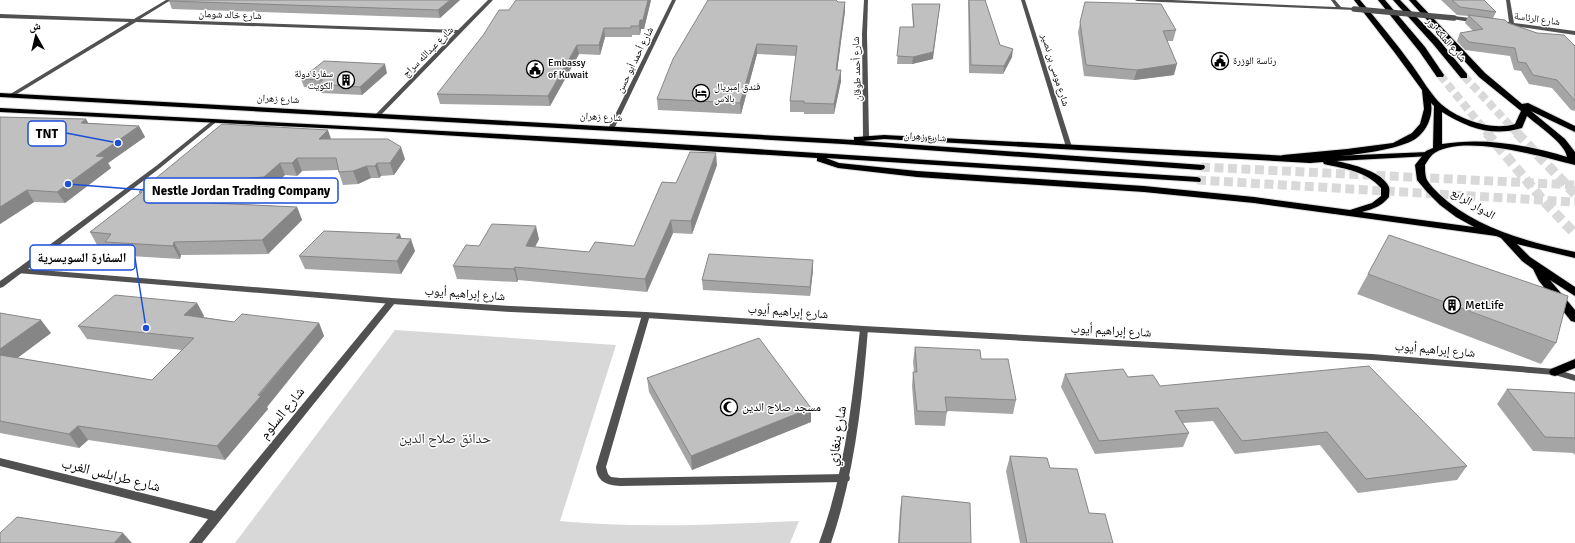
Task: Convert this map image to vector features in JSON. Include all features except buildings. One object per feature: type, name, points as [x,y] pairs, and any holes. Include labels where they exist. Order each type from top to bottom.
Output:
[{"type":"highway","points":[[1357,0],[1398,51],[1438,106],[1456,117],[1474,125],[1500,130],[1512,129],[1519,126],[1525,111]]},
{"type":"highway","name":"شارع الملكة نور","points":[[1381,0],[1418,43],[1440,74]]},
{"type":"highway","name":"شارع الملكة نور","points":[[1396,0],[1436,42],[1464,76]]},
{"type":"highway","points":[[1412,0],[1462,55],[1507,97],[1562,141],[1571,152],[1573,162],[1540,152],[1495,145],[1457,145],[1438,149],[1428,154]]},
{"type":"highway","points":[[1283,158],[1347,152],[1395,145],[1415,135],[1424,124],[1428,109],[1426,90]]},
{"type":"highway","points":[[1507,97],[1575,129]]},
{"type":"highway","points":[[1438,106],[1438,149]]},
{"type":"highway","name":"الدوار الرابع","points":[[1428,154],[1420,165],[1422,180],[1436,198],[1461,216],[1500,234],[1547,250],[1575,255]]},
{"type":"highway","points":[[1500,234],[1526,259],[1575,292]]},
{"type":"highway","points":[[1537,266],[1543,279],[1575,318]]},
{"type":"highway","points":[[1555,372],[1575,363]]},
{"type":"main road","name":"شارع زهران","points":[[0,95],[843,142],[1201,167]]},
{"type":"main road","points":[[0,110],[213,122],[361,128],[807,154],[1197,180]]},
{"type":"main road","points":[[843,142],[866,137],[884,137],[1310,160],[1338,164],[1363,172],[1373,176],[1385,188],[1385,197],[1380,203],[1350,212]]},
{"type":"main road","points":[[807,154],[838,165],[895,171],[1186,193],[1350,212],[1500,234]]},
{"type":"main road","points":[[1310,160],[1428,154]]},
{"type":"street","points":[[10,96],[169,0]]},
{"type":"street","name":"شارع عبدالله سراج","points":[[376,116],[491,0]]},
{"type":"street","name":"شارع أحمد أبو حسن","points":[[611,129],[674,0]]},
{"type":"street","name":"شارع أحمد طوقان","points":[[866,0],[864,67],[867,90],[866,137]]},
{"type":"street","name":"شارع موسى بن نصير","points":[[1023,0],[1069,146]]},
{"type":"street","points":[[1137,0],[1339,8],[1485,21]]},
{"type":"street","points":[[1333,0],[1339,8]]},
{"type":"street","points":[[1508,0],[1512,24]]},
{"type":"street","name":"شارع خالد شومان","points":[[0,16],[460,32]]},
{"type":"street","name":"شارع الرئاسة","points":[[1493,22],[1575,33]]},
{"type":"street","points":[[0,285],[158,167],[213,122]]},
{"type":"street","name":"شارع إبراهيم أيوب","points":[[20,271],[392,301],[511,309],[646,315],[864,329],[1372,357],[1555,372],[1575,378]]},
{"type":"street","name":"شارع السلوم","points":[[195,543],[392,301]]},
{"type":"street","points":[[646,315],[601,467],[601,473],[604,478],[610,481],[620,482],[845,478]]},
{"type":"street","name":"شارع بنغازي","points":[[825,543],[831,528],[845,478],[856,413],[864,329]]},
{"type":"street","name":"شارع طرابلس الغرب","points":[[0,462],[216,516]]},
{"type":"green space","name":"حدائق صلاح الدين","points":[[395,330],[616,345],[560,521],[620,525],[650,525],[799,521],[790,543],[235,543]]},
{"type":"tunnel","points":[[1440,75],[1488,134]]},
{"type":"tunnel","points":[[1464,76],[1518,134]]},
{"type":"tunnel","points":[[1487,133],[1542,199],[1575,234]]},
{"type":"tunnel","points":[[1517,133],[1575,194]]},
{"type":"tunnel","points":[[1201,167],[1575,185]]},
{"type":"tunnel","points":[[1197,180],[1575,202]]},
{"type":"place","name":"رئاسة الوزرة","points":[[1220,61]]},
{"type":"place","name":"Embassy of Kuwait","points":[[535,69]]},
{"type":"place","name":"سفارة دولة الكويت","points":[[346,80]]},
{"type":"place","name":"فندق إمبريال بالاس","points":[[701,93]]},
{"type":"place","name":"TNT","points":[[118,143]]},
{"type":"place","name":"Nestle Jordan Trading Company","points":[[68,184]]},
{"type":"place","name":"MetLife","points":[[1452,305]]},
{"type":"place","name":"السفارة السويسرية","points":[[146,328]]},
{"type":"place","name":"مسجد صلاح الدين","points":[[729,407]]}]
